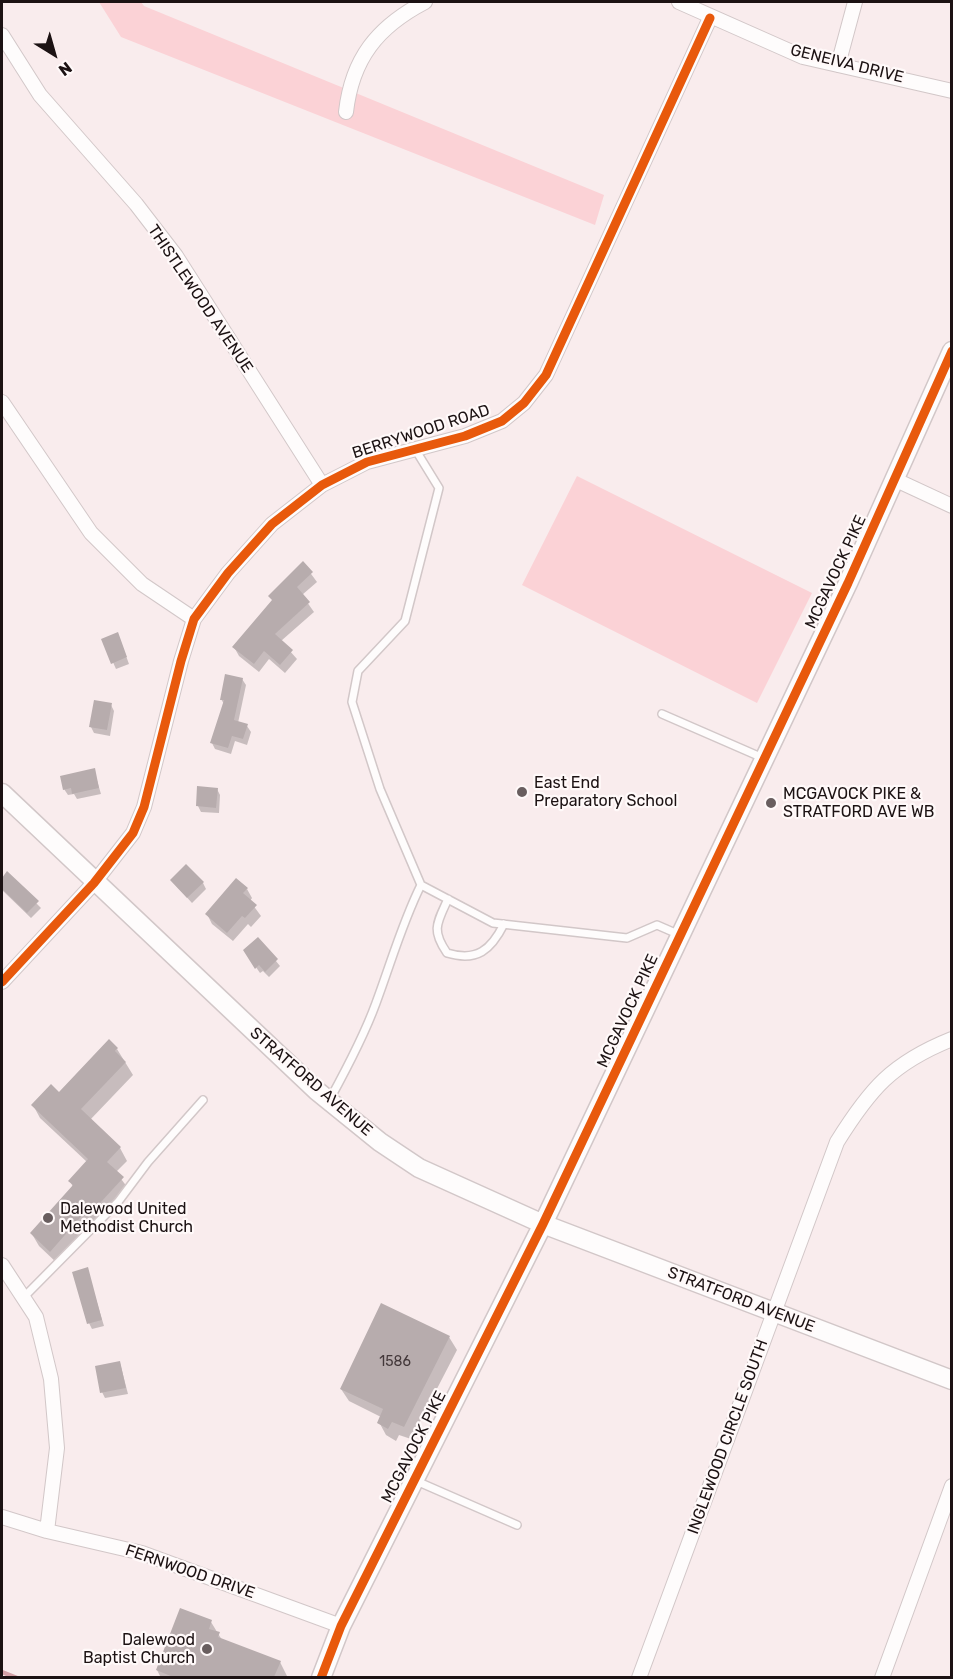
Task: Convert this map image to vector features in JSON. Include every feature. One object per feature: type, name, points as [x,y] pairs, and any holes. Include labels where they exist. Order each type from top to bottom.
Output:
[{"type":"street","points":[[346,112],[348,88],[358,63],[380,32],[425,2]]},
{"type":"street","name":"GENEIVA DRIVE","points":[[679,2],[710,18],[803,57],[951,91]]},
{"type":"street","points":[[838,65],[855,2]]},
{"type":"street","name":"BERRYWOOD ROAD","points":[[2,982],[94,883],[133,833],[144,807],[194,619],[228,573],[272,524],[322,485],[367,462],[465,436],[502,421],[524,403],[546,375],[710,18]]},
{"type":"street","name":"THISTLEWOOD AVENUE","points":[[2,35],[40,95],[136,204],[176,256],[322,485]]},
{"type":"street","name":"MCGAVOCK PIKE","points":[[321,1677],[341,1626],[543,1224],[896,480],[950,357]]},
{"type":"street","points":[[2,402],[91,533],[142,584],[194,619]]},
{"type":"street","points":[[896,480],[951,506]]},
{"type":"street","name":"STRATFORD AVENUE","points":[[2,793],[94,883],[329,1101],[380,1142],[419,1168],[543,1224],[951,1380]]},
{"type":"street","name":"INGLEWOOD CIRCLE SOUTH","points":[[639,1677],[837,1142],[863,1101],[889,1074],[918,1054],[951,1039]]},
{"type":"street","points":[[2,1265],[36,1317],[51,1379],[57,1448],[46,1531]]},
{"type":"street","points":[[882,1677],[951,1486]]},
{"type":"street","name":"FERNWOOD DRIVE","points":[[2,1517],[46,1531],[142,1553],[341,1626]]},
{"type":"lane","points":[[415,449],[440,488],[405,621],[358,671],[352,702],[380,789],[421,885],[493,923],[627,938],[657,925],[680,935]]},
{"type":"lane","points":[[662,714],[763,758]]},
{"type":"lane","points":[[329,1101],[352,1058],[376,1004],[405,917],[421,885]]},
{"type":"lane","points":[[448,899],[436,925],[438,940],[447,953],[463,958],[478,954],[494,944],[504,924]]},
{"type":"lane","points":[[23,1298],[118,1202],[148,1162],[203,1100]]},
{"type":"lane","points":[[414,1480],[517,1525]]},
{"type":"shaded area","points":[[99,2],[141,2],[144,6],[604,195],[595,225],[121,37]]},
{"type":"shaded area","points":[[577,476],[812,593],[757,703],[522,585]]},
{"type":"building","points":[[303,561],[313,572],[297,587],[310,602],[275,634],[293,650],[280,665],[264,651],[254,664],[232,647],[272,600],[268,596]]},
{"type":"building","points":[[118,632],[127,657],[111,664],[101,639]]},
{"type":"building","points":[[225,674],[243,678],[234,720],[248,724],[243,739],[232,736],[228,748],[210,743],[224,700],[220,700]]},
{"type":"building","points":[[94,700],[112,703],[107,730],[89,727]]},
{"type":"building","points":[[95,768],[99,788],[72,794],[71,788],[63,790],[60,776]]},
{"type":"building","points":[[197,786],[218,788],[216,808],[196,806]]},
{"type":"building","points":[[186,864],[204,882],[187,898],[170,880]]},
{"type":"building","points":[[7,871],[39,901],[27,913],[2,889],[2,878]]},
{"type":"building","points":[[236,878],[248,888],[243,893],[257,905],[245,918],[242,916],[227,933],[205,914]]},
{"type":"building","points":[[258,937],[278,959],[265,972],[259,965],[255,969],[243,950]]},
{"type":"building","points":[[109,1039],[118,1048],[115,1051],[126,1062],[81,1109],[121,1147],[107,1162],[124,1177],[90,1214],[86,1211],[50,1252],[30,1233],[73,1185],[68,1181],[88,1159],[31,1105],[51,1084],[59,1092]]},
{"type":"building","points":[[88,1267],[102,1320],[87,1324],[72,1272]]},
{"type":"building","points":[[381,1303],[450,1336],[404,1427],[392,1422],[388,1429],[377,1423],[383,1409],[340,1389]]},
{"type":"building","points":[[120,1361],[126,1388],[100,1393],[95,1366]]},
{"type":"building","name":"Dalewood Baptist Church","points":[[180,1608],[212,1620],[209,1629],[220,1632],[218,1637],[281,1661],[274,1677],[173,1677],[156,1670]]},
{"type":"waterway","points":[[2,1672],[17,1678]]},
{"type":"cycle path","points":[[2,982],[94,883],[133,833],[144,807],[194,619],[228,573],[272,524],[322,485],[367,462],[465,436],[502,421],[524,403],[546,375],[710,18]]},
{"type":"cycle path","points":[[321,1678],[341,1626],[543,1224],[848,583],[952,351]]},
{"type":"place","name":"East End Preparatory School","points":[[522,792]]},
{"type":"place","name":"MCGAVOCK PIKE & STRATFORD AVE WB","points":[[771,803]]},
{"type":"place","name":"Dalewood United Methodist Church","points":[[48,1218]]},
{"type":"place","name":"Dalewood Baptist Church","points":[[207,1649]]}]
